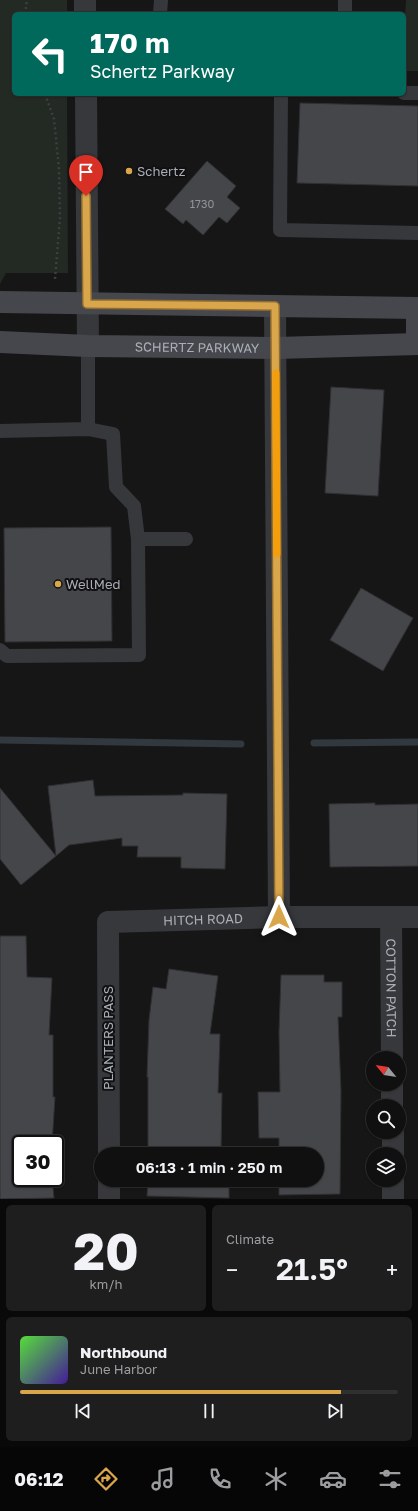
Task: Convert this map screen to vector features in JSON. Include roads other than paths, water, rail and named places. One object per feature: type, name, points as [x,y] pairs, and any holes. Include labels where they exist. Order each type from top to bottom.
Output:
[{"type":"main road","points":[[1,302],[53,304],[418,308],[418,348]]},
{"type":"main road","name":"SCHERTZ PARKWAY","points":[[0,342],[88,346],[418,348]]},
{"type":"street","points":[[85,0],[85,12]]},
{"type":"street","points":[[86,96],[88,346]]},
{"type":"street","points":[[275,306],[279,917]]},
{"type":"street","name":"HITCH ROAD","points":[[108,922],[279,917],[418,918]]},
{"type":"street","name":"COTTON PATCH","points":[[391,918],[392,1051]]},
{"type":"street","name":"PLANTERS PASS","points":[[108,922],[109,1147]]},
{"type":"street","points":[[109,1187],[109,1199]]},
{"type":"street","points":[[393,1187],[393,1199]]},
{"type":"lane","points":[[160,12],[161,0]]},
{"type":"lane","points":[[345,0],[345,12]]},
{"type":"lane","points":[[406,93],[418,93]]},
{"type":"lane","points":[[281,96],[280,230],[418,233]]},
{"type":"lane","points":[[88,346],[88,429]]},
{"type":"lane","points":[[0,430],[88,429],[113,434],[116,487],[134,506],[138,539],[139,655],[7,656],[0,650]]},
{"type":"lane","points":[[138,539],[186,539]]},
{"type":"waterway","points":[[0,740],[241,744]]},
{"type":"waterway","points":[[314,743],[418,742]]},
{"type":"place","name":"Schertz","points":[[129,171]]},
{"type":"place","name":"WellMed","points":[[58,584]]}]
